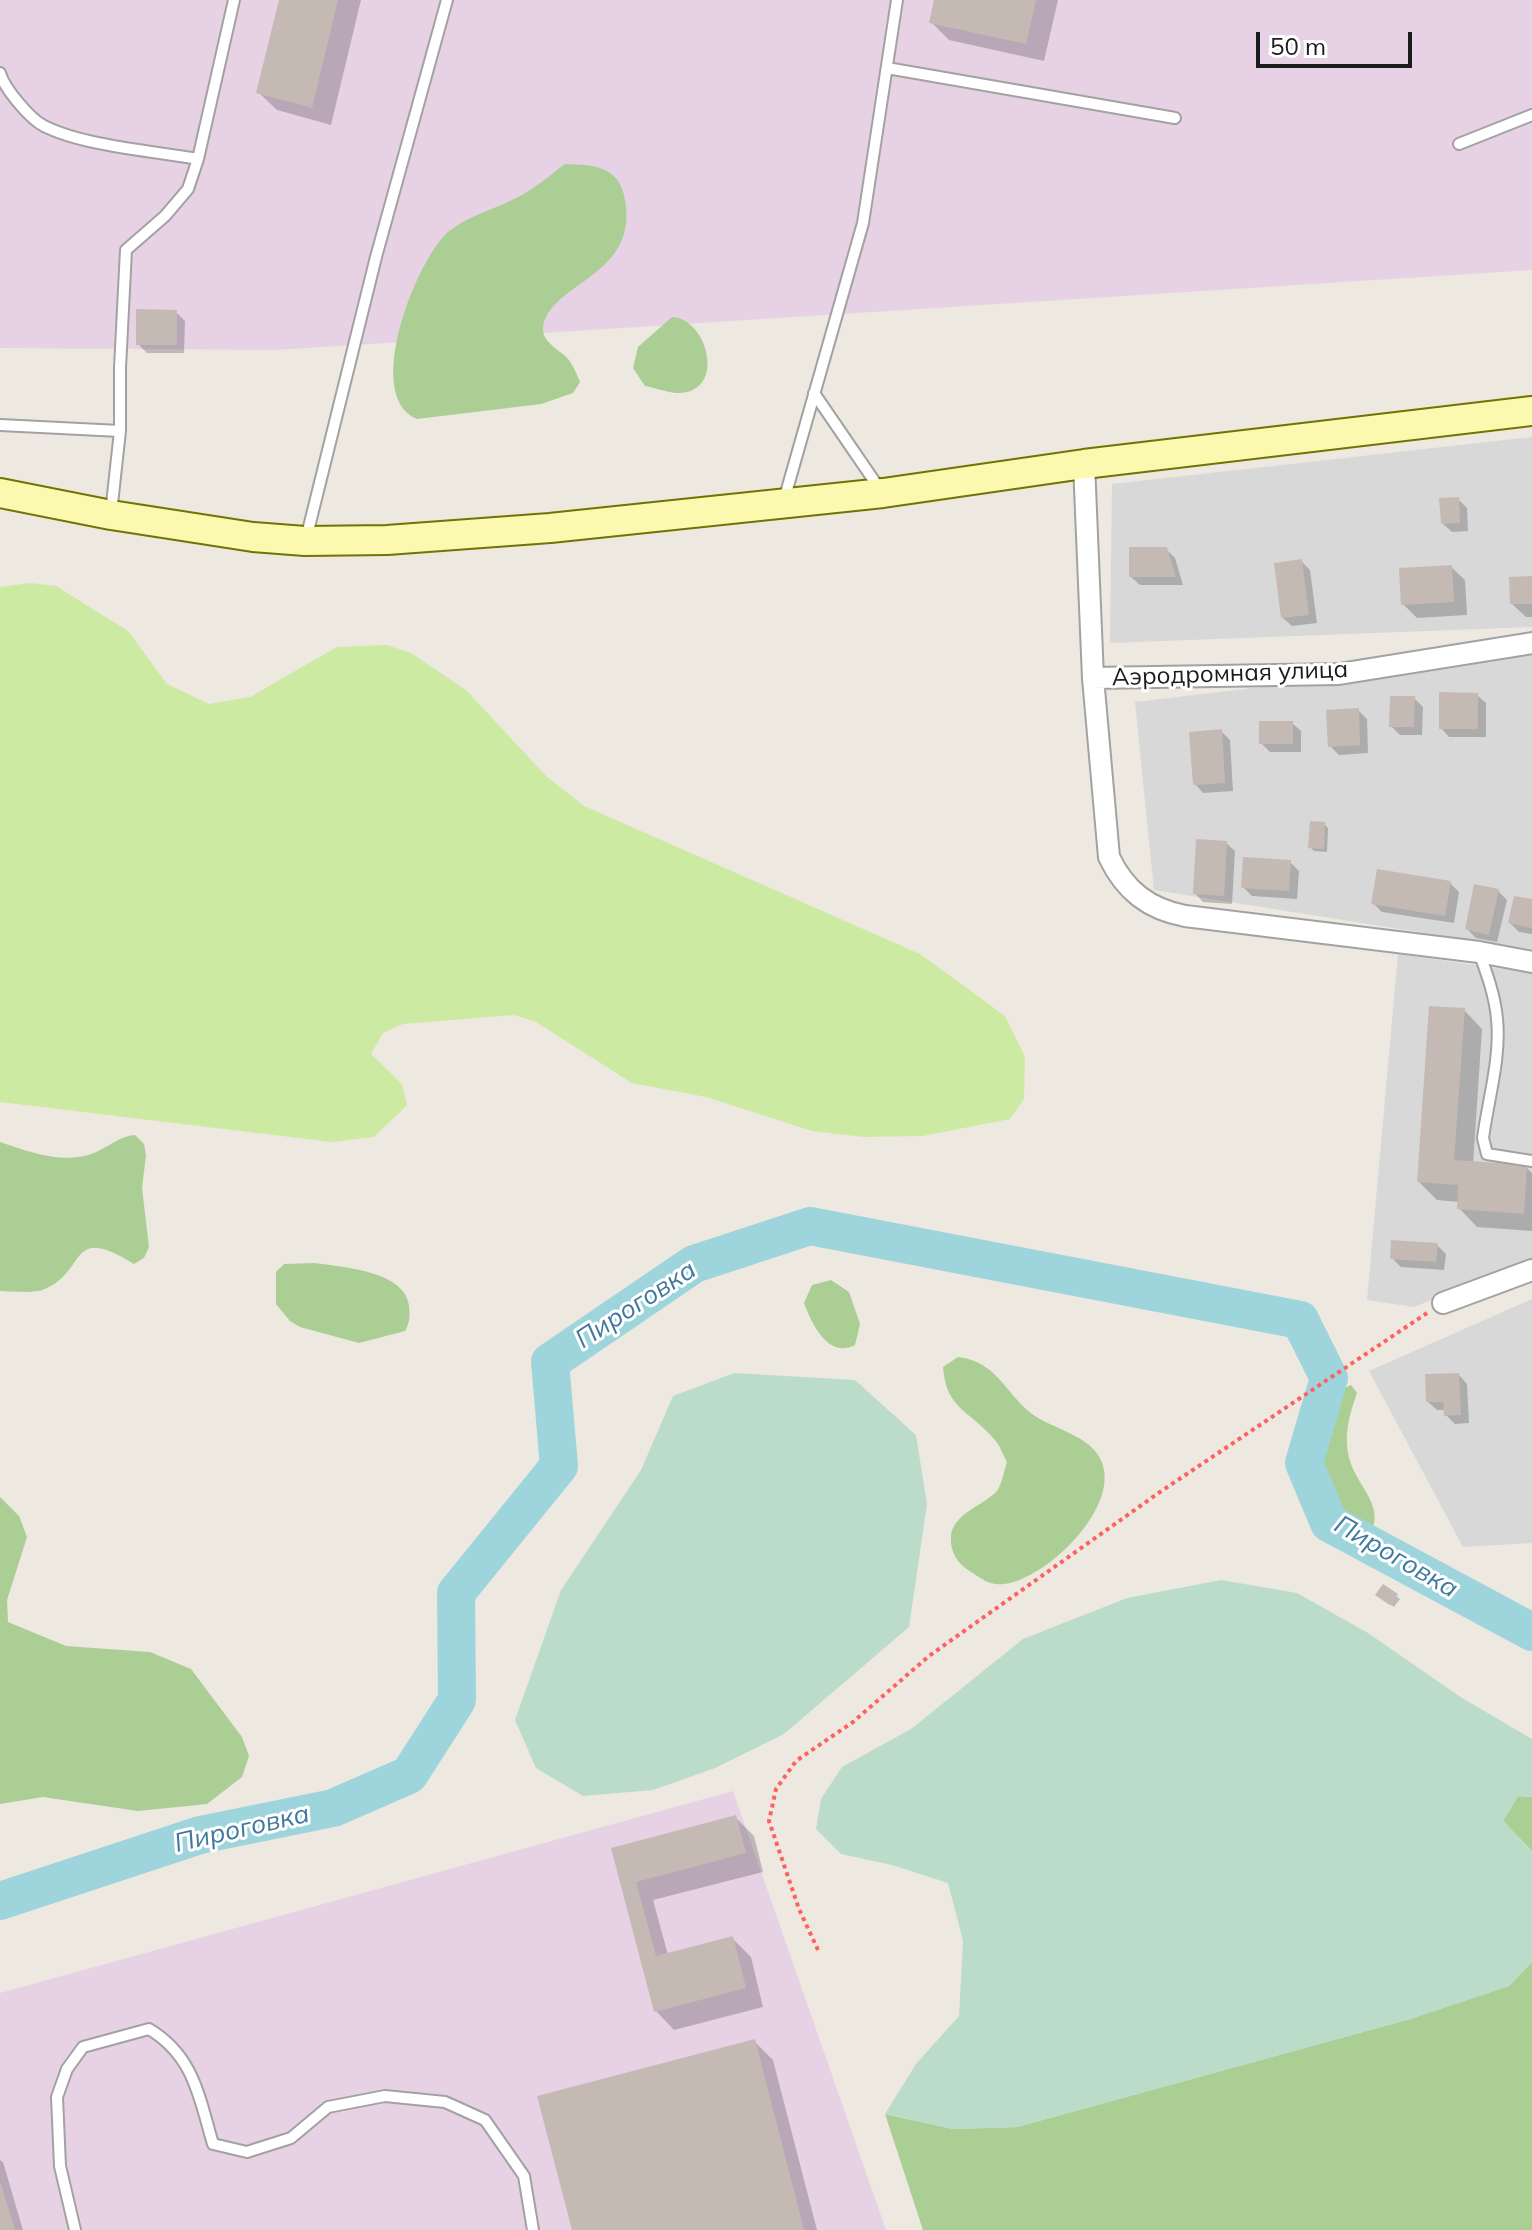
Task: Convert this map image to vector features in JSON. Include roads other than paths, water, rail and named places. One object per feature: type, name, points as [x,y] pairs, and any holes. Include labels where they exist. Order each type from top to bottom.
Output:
[{"type":"main road","points":[[0,493],[111,515],[253,537],[305,541],[387,540],[535,529],[883,493],[1084,464],[1532,411]]},
{"type":"street","name":"Аэродромная улица","points":[[1084,464],[1093,678],[1339,674],[1532,643]]},
{"type":"street","points":[[1093,678],[1109,857],[1117,874],[1131,891],[1147,903],[1165,912],[1185,916],[1479,952],[1532,962]]},
{"type":"street","points":[[1443,1303],[1532,1270]]},
{"type":"lane","points":[[111,515],[120,431],[126,250],[165,216],[188,189],[198,159],[234,0]]},
{"type":"lane","points":[[305,541],[376,257],[447,0]]},
{"type":"lane","points":[[783,504],[863,223],[897,0]]},
{"type":"lane","points":[[887,68],[1175,118]]},
{"type":"lane","points":[[0,73],[3,85],[41,125],[77,137],[198,159]]},
{"type":"lane","points":[[1459,144],[1532,115]]},
{"type":"lane","points":[[814,393],[883,493]]},
{"type":"lane","points":[[0,425],[120,431]]},
{"type":"lane","points":[[1479,952],[1492,990],[1498,1023],[1483,1138],[1485,1148],[1487,1154],[1493,1157],[1532,1161]]},
{"type":"lane","points":[[75,2230],[60,2152],[57,2097],[67,2069],[83,2047],[149,2029],[169,2041],[189,2069],[213,2144],[247,2152],[291,2138],[328,2107],[385,2096],[445,2102],[485,2120],[524,2176],[533,2230]]},
{"type":"waterway","name":"Пироговка","points":[[0,1901],[200,1835],[333,1808],[409,1775],[457,1700],[456,1593],[559,1466],[550,1362],[694,1264],[810,1226],[1300,1320],[1329,1378],[1304,1463],[1329,1523],[1532,1632]]}]
